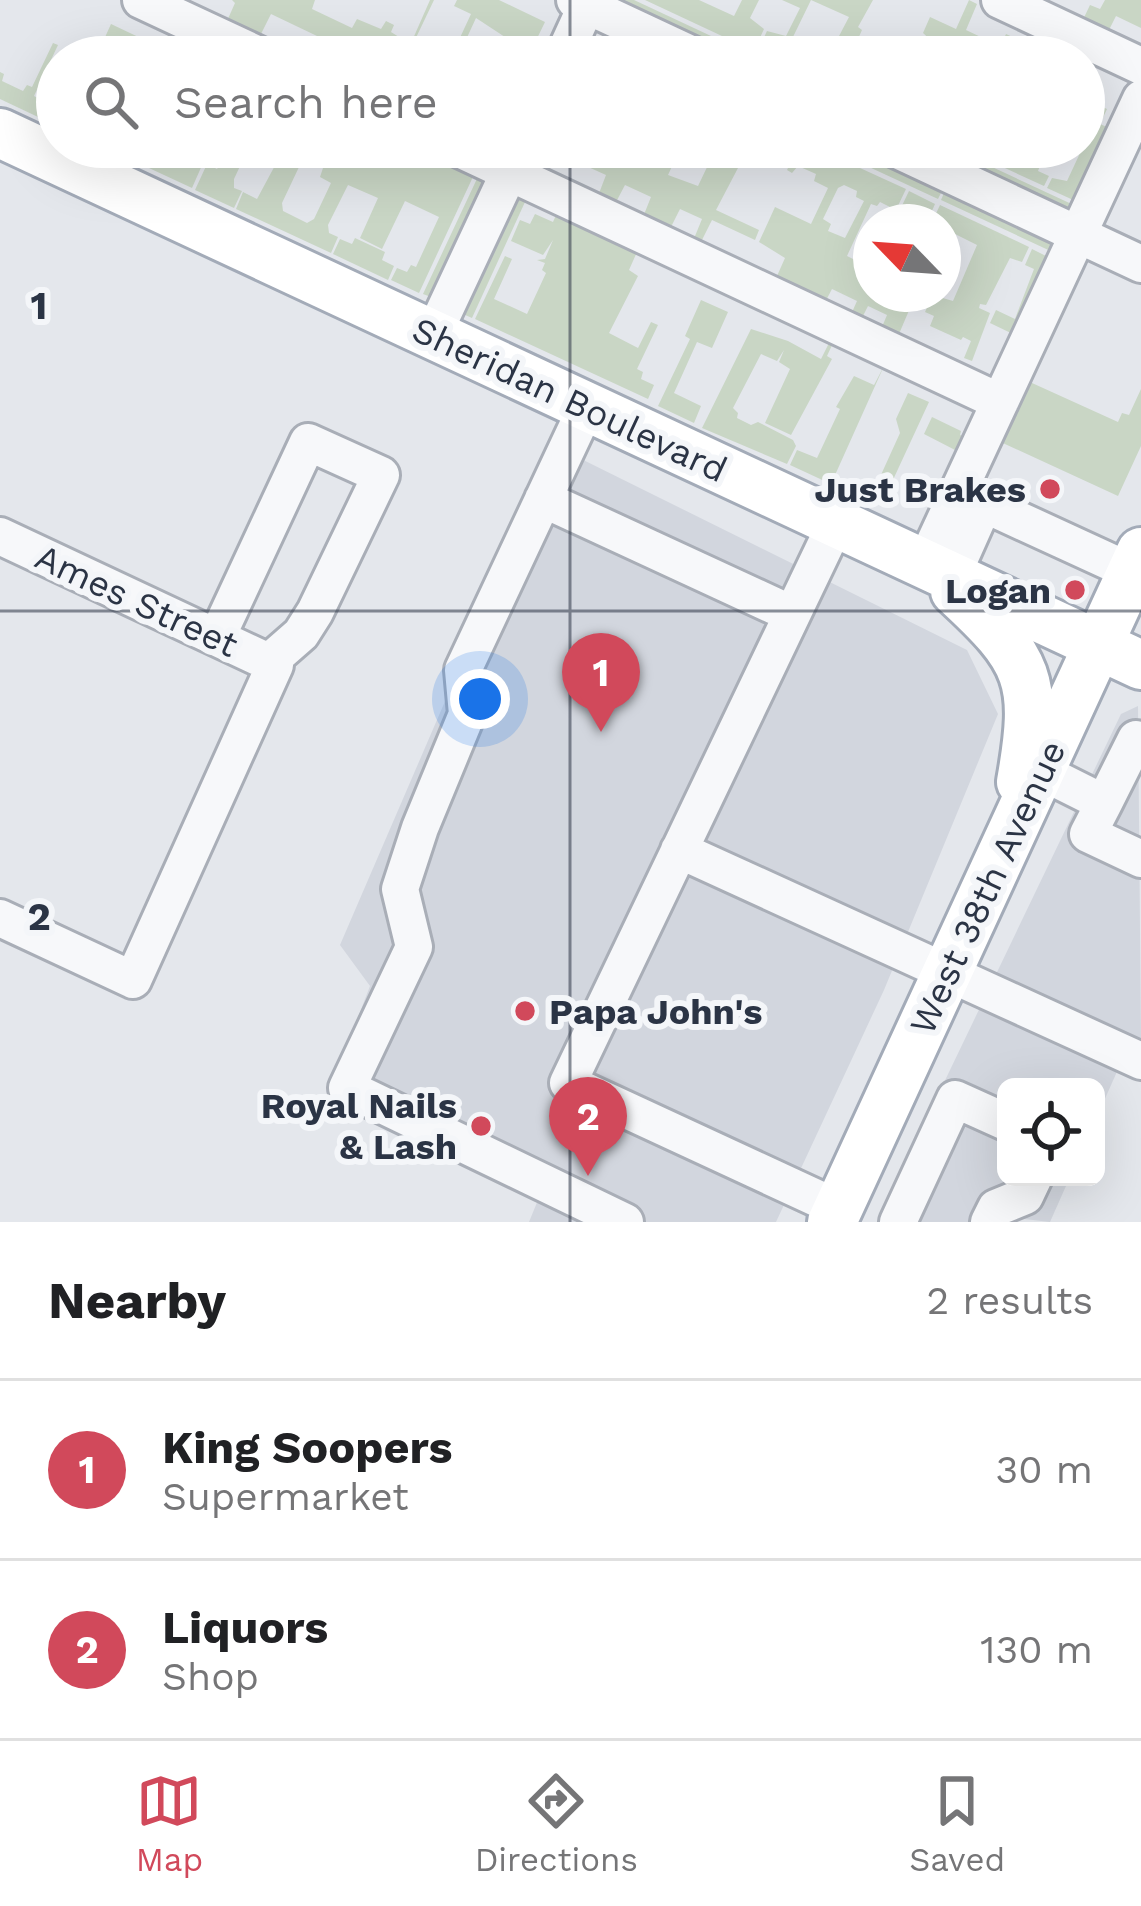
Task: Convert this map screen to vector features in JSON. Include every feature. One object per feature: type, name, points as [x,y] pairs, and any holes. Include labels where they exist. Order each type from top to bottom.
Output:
[{"type":"main road","name":"Sheridan Boulevard","points":[[0,133],[36,150]]},
{"type":"main road","name":"Sheridan Boulevard","points":[[75,168],[1120,655]]},
{"type":"main road","name":"West 38th Avenue","points":[[835,1215],[1040,771],[1120,655],[1136,562]]},
{"type":"main road","points":[[938,570],[1014,651],[1024,671],[1028,743],[1012,834]]},
{"type":"street","points":[[141,0],[218,36]]},
{"type":"street","points":[[1000,0],[1077,36]]},
{"type":"street","points":[[571,36],[584,2],[654,36]]},
{"type":"street","points":[[1105,49],[1141,66]]},
{"type":"street","points":[[938,570],[1000,402],[1141,99]]},
{"type":"street","points":[[433,335],[511,168]]},
{"type":"street","points":[[531,168],[1000,402]]},
{"type":"street","points":[[936,168],[1141,263]]},
{"type":"street","points":[[586,408],[463,670],[467,714],[400,889],[415,947],[347,1088],[625,1222]]},
{"type":"street","points":[[0,918],[133,980],[272,663],[315,612],[381,475],[308,442],[217,638]]},
{"type":"street","points":[[543,499],[792,614]]},
{"type":"street","points":[[938,570],[984,504],[1136,562]]},
{"type":"street","points":[[835,1215],[568,1083],[836,523]]},
{"type":"street","name":"Ames Street","points":[[0,536],[272,663]]},
{"type":"street","points":[[1141,741],[1136,739],[1088,834],[1141,860]]},
{"type":"street","points":[[1040,771],[1104,803]]},
{"type":"street","points":[[680,850],[1141,1061]]},
{"type":"street","points":[[907,1060],[955,1099],[997,1118]]},
{"type":"street","points":[[898,1222],[955,1099]]},
{"type":"street","points":[[989,1222],[996,1208],[1025,1196],[1030,1186]]},
{"type":"shaded area","points":[[555,446],[967,650],[998,714],[884,990],[776,1222],[529,1222],[538,1200],[328,1096],[370,986],[340,945]]},
{"type":"shaded area","points":[[1138,706],[1141,1043],[1131,1040],[1105,1099],[1105,1078],[997,1078],[997,1186],[1066,1186],[1050,1222],[1016,1218],[1014,1222],[877,1222],[1121,714]]},
{"type":"green space","points":[[232,0],[315,0],[312,9],[352,28],[357,19],[381,29],[386,21],[394,25],[391,32],[397,36],[317,36],[271,14],[260,36],[227,21],[235,3]]},
{"type":"green space","points":[[430,0],[434,0],[417,36],[414,36]]},
{"type":"green space","points":[[457,0],[499,0],[545,22],[538,36],[503,36],[476,18],[468,36],[461,36],[471,14],[454,6]]},
{"type":"green space","points":[[634,0],[711,36],[690,36],[622,4]]},
{"type":"green space","points":[[645,0],[699,0],[734,16],[742,0],[759,0],[750,18],[764,29],[761,36],[722,36]]},
{"type":"green space","points":[[782,0],[811,0],[793,36],[786,36],[800,8]]},
{"type":"green space","points":[[811,0],[873,0],[858,27],[859,36],[839,36],[849,17]]},
{"type":"green space","points":[[969,0],[977,4],[966,30],[979,36],[923,33],[930,17],[956,29]]},
{"type":"green space","points":[[1105,0],[1141,0],[1141,28],[1116,16],[1105,38],[1080,26],[1090,5],[1100,9]]},
{"type":"green space","points":[[111,24],[136,36],[106,36]]},
{"type":"green space","points":[[1035,25],[1057,36],[1030,36]]},
{"type":"green space","points":[[0,72],[2,81],[23,91],[27,85],[32,87],[36,79],[36,116],[0,99]]},
{"type":"green space","points":[[149,168],[201,168],[192,188]]},
{"type":"green space","points":[[205,168],[239,168],[234,188],[242,191],[234,208],[195,190]]},
{"type":"green space","points":[[274,168],[299,168],[282,203],[283,211],[307,223],[314,219],[331,183],[320,177],[323,168],[477,168],[419,293],[391,280],[397,268],[407,272],[411,265],[416,267],[439,217],[405,201],[382,249],[360,238],[378,198],[348,185],[328,225],[329,233],[338,237],[331,253],[236,209],[243,192],[257,199]]},
{"type":"green space","points":[[482,168],[489,174],[431,297],[423,294]]},
{"type":"green space","points":[[590,168],[671,168],[668,175],[698,186],[707,168],[738,168],[716,210],[759,230],[755,240],[712,220],[700,244],[693,241],[702,219],[680,209],[670,229],[643,217],[651,197],[625,185],[615,204],[598,196],[606,175]]},
{"type":"green space","points":[[802,168],[860,168],[906,189],[899,204],[862,204],[857,191],[844,185],[838,188],[823,219],[831,224],[828,231],[845,238],[853,222],[853,243],[847,256],[853,259],[853,299],[832,289],[822,308],[773,285],[785,258],[759,242],[775,207],[811,224],[828,188],[814,181],[816,174]]},
{"type":"green space","points":[[871,168],[892,168],[942,191],[938,199]]},
{"type":"green space","points":[[972,168],[994,168],[1078,207],[1075,216]]},
{"type":"green space","points":[[1005,168],[1039,168],[1049,176],[1044,186]]},
{"type":"green space","points":[[1073,168],[1095,168],[1082,204],[1047,188],[1052,178],[1067,181]]},
{"type":"green space","points":[[909,191],[935,204],[903,204]]},
{"type":"green space","points":[[944,193],[1061,247],[1057,254],[961,209],[961,204],[941,200]]},
{"type":"green space","points":[[518,199],[525,202],[472,318],[463,314]]},
{"type":"green space","points":[[560,206],[641,243],[629,270],[638,276],[609,333],[638,348],[651,322],[658,325],[637,369],[643,372],[641,379],[654,385],[648,399],[475,319],[505,256],[512,259],[494,299],[527,314],[546,273],[542,270],[545,263],[537,260],[545,259],[553,240],[543,255],[511,241],[520,220],[530,224],[535,214],[553,222]]},
{"type":"green space","points":[[961,215],[1029,247],[1022,262],[1010,258],[986,305],[980,304],[979,308],[990,313],[972,361],[964,358],[971,341],[930,326],[934,316],[925,312],[961,312],[961,282],[977,245],[961,237]]},
{"type":"green space","points":[[355,238],[385,252],[382,260],[394,266],[388,280],[333,254],[340,239],[352,244]]},
{"type":"green space","points":[[1032,249],[1054,260],[1015,335],[990,323],[996,310],[1015,319],[1034,269],[1025,265]]},
{"type":"green space","points":[[701,300],[728,312],[712,348],[697,342],[674,393],[701,406],[694,423],[658,406],[690,339],[685,336]]},
{"type":"green space","points":[[853,310],[865,312],[859,324],[849,319]]},
{"type":"green space","points":[[881,312],[908,312],[896,341],[879,334],[887,315]]},
{"type":"green space","points":[[751,329],[821,359],[833,343],[827,356],[832,359],[791,435],[765,423],[790,369],[779,362],[784,350],[777,361],[761,354],[733,408],[737,418],[751,425],[758,422],[793,440],[796,446],[787,464],[702,428]]},
{"type":"green space","points":[[884,366],[831,484],[790,465],[797,450],[817,458],[840,409],[836,407],[854,376],[874,385]]},
{"type":"green space","points":[[1021,378],[1118,422],[1122,413],[1129,415],[1141,389],[1141,446],[1118,496],[994,439]]},
{"type":"green space","points":[[908,393],[929,402],[892,482],[880,477],[900,433],[896,419]]},
{"type":"green space","points":[[932,417],[961,431],[964,437],[957,451],[924,434]]},
{"type":"place","name":"Just Brakes","points":[[1050,489]]},
{"type":"place","name":"Logan","points":[[1075,590]]},
{"type":"place","name":"King Soopers","points":[[601,732]]},
{"type":"place","name":"Papa John's","points":[[525,1011]]},
{"type":"place","name":"Royal Nails & Lash","points":[[481,1126]]},
{"type":"place","name":"Liquors","points":[[588,1176]]}]
